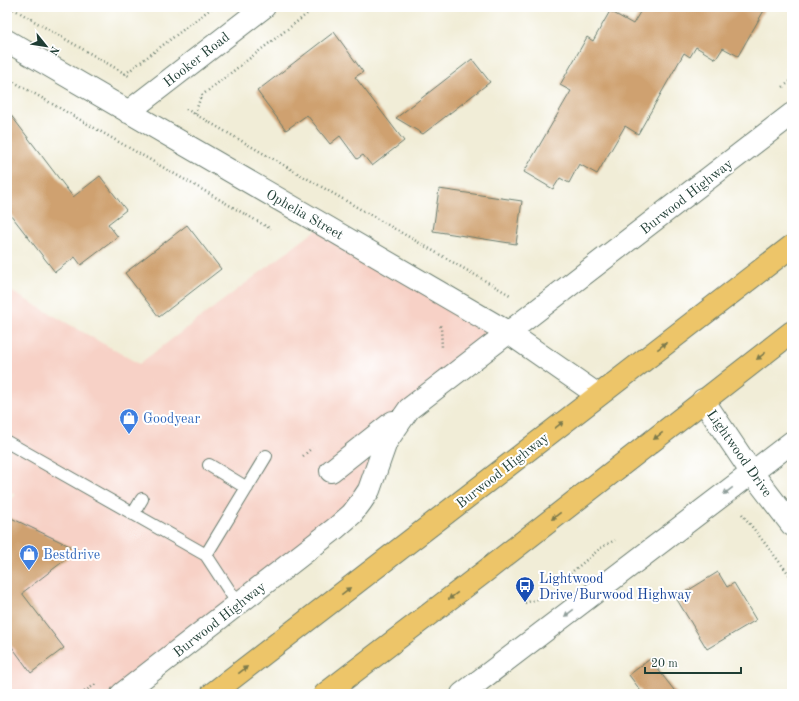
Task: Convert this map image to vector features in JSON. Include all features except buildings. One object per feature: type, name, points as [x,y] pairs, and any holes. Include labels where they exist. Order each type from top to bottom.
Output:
[{"type":"highway","name":"Burwood Highway","points":[[212,694],[792,246]]},
{"type":"highway","points":[[325,694],[477,578],[792,332]]},
{"type":"street","name":"Hooker Road","points":[[128,112],[264,7]]},
{"type":"street","name":"Ophelia Street","points":[[7,41],[509,333],[598,395]]},
{"type":"street","name":"Burwood Highway","points":[[331,471],[409,409],[792,114]]},
{"type":"street","name":"Lightwood Drive","points":[[703,400],[752,473],[792,525]]},
{"type":"street","name":"Burwood Highway","points":[[122,694],[352,514],[369,490],[386,442],[409,409]]},
{"type":"street","points":[[462,694],[792,442]]},
{"type":"lane","points":[[7,442],[206,556],[238,604]]},
{"type":"lane","points":[[206,556],[266,456]]},
{"type":"lane","points":[[209,465],[246,488]]},
{"type":"lane","points":[[133,514],[142,499]]},
{"type":"path","points":[[10,7],[134,79]]},
{"type":"path","points":[[125,74],[213,7]]},
{"type":"path","points":[[196,114],[201,96],[316,7]]},
{"type":"path","points":[[7,78],[276,232]]},
{"type":"path","points":[[186,109],[512,296]]},
{"type":"path","points":[[434,323],[441,327],[442,349]]},
{"type":"path","points":[[741,512],[792,578]]},
{"type":"shaded area","points":[[323,225],[509,333],[409,409],[369,490],[122,694],[7,694],[7,502],[16,495],[7,490],[7,289],[139,364]]},
{"type":"place","name":"Goodyear","points":[[129,435]]},
{"type":"place","name":"Bestdrive","points":[[29,571]]},
{"type":"place","name":"Lightwood Drive/Burwood Highway","points":[[525,603]]}]
